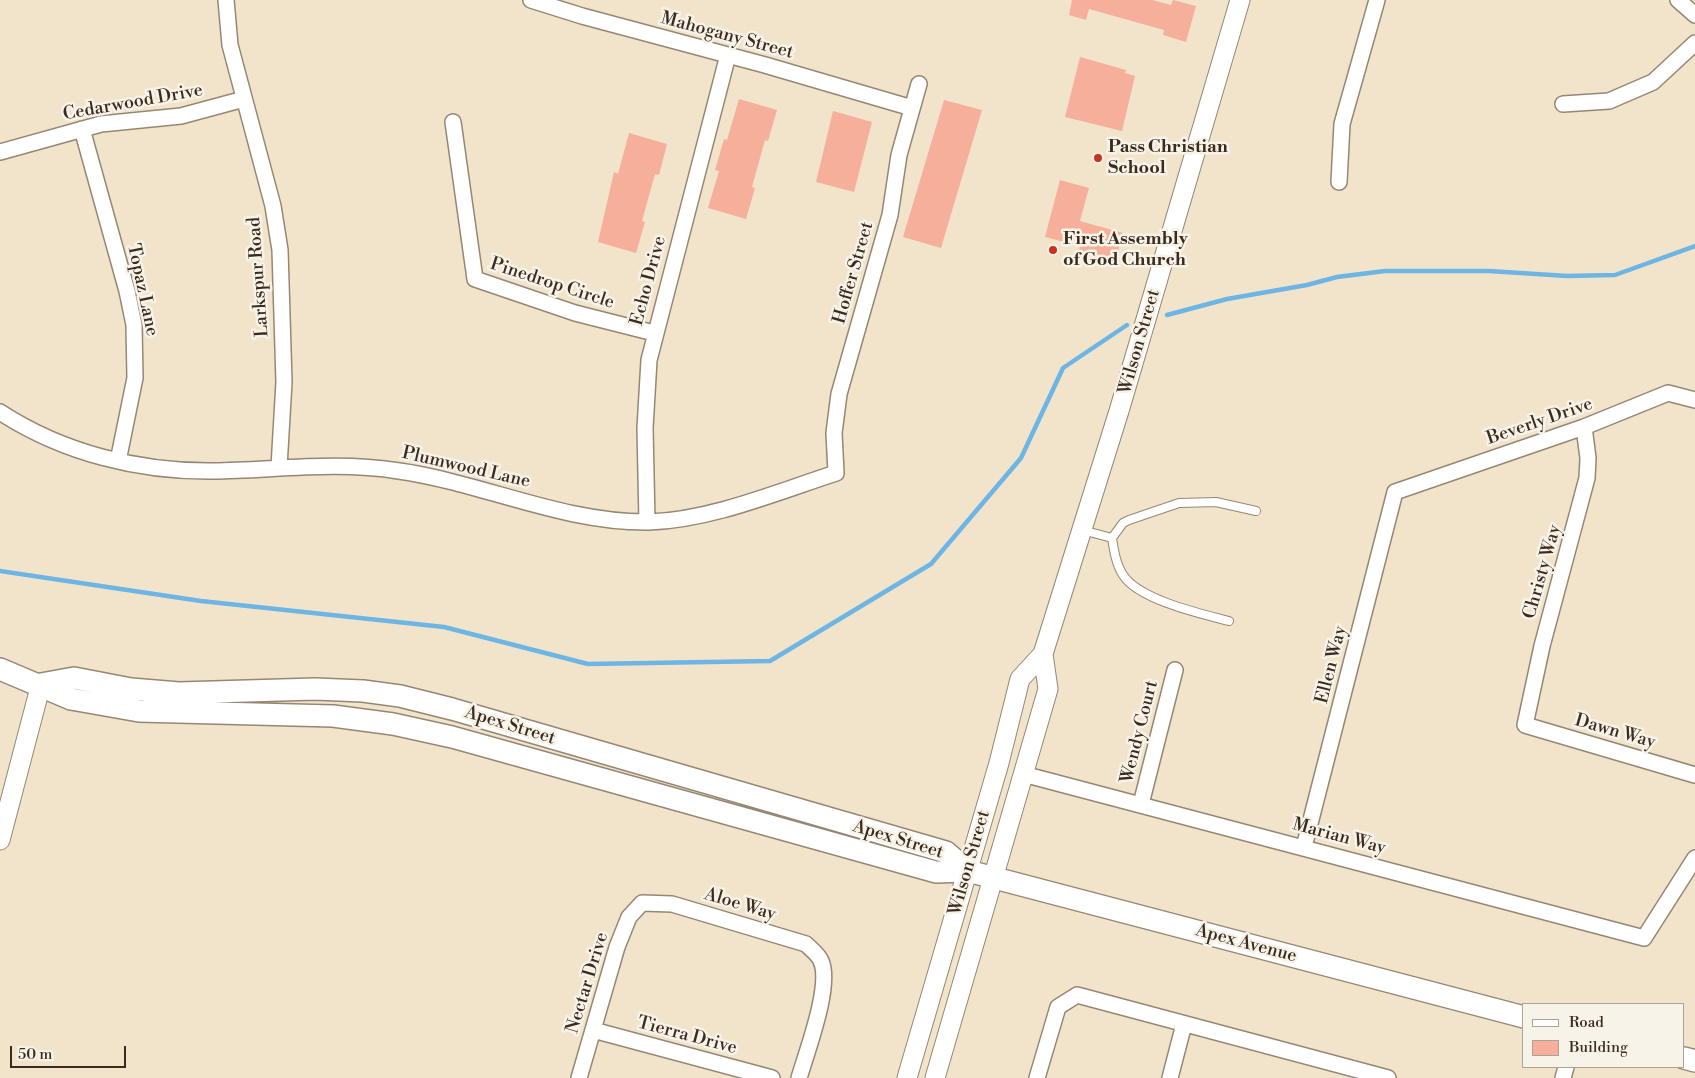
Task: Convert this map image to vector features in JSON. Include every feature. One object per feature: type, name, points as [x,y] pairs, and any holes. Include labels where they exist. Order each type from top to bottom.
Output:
[{"type":"main road","name":"Apex Street","points":[[0,669],[41,684],[71,699],[139,711],[333,716],[393,724],[452,737],[936,872],[968,871]]},
{"type":"main road","name":"Apex Street","points":[[41,684],[74,678],[131,689],[178,693],[315,689],[400,696],[452,709],[946,852],[968,871]]},
{"type":"main road","name":"Apex Avenue","points":[[968,871],[1522,1016]]},
{"type":"street","name":"Larkspur Road","points":[[226,0],[230,45],[273,206],[280,250],[284,382],[279,467]]},
{"type":"street","name":"Mahogany Street","points":[[531,0],[912,108]]},
{"type":"street","name":"Wilson Street","points":[[907,1078],[999,763],[1020,679],[1043,654],[1119,411],[1240,0]]},
{"type":"street","points":[[1339,182],[1342,124],[1377,0]]},
{"type":"street","points":[[1678,0],[1695,15]]},
{"type":"street","points":[[1563,104],[1609,101],[1653,82],[1695,43]]},
{"type":"street","name":"Echo Drive","points":[[647,522],[646,387],[654,333],[728,55]]},
{"type":"street","name":"Hoffer Street","points":[[836,473],[834,433],[839,394],[890,215],[899,155],[919,84]]},
{"type":"street","name":"Cedarwood Drive","points":[[0,152],[82,129],[117,122],[181,116],[244,99]]},
{"type":"street","name":"Pinedrop Circle","points":[[453,122],[475,279],[575,313],[654,333]]},
{"type":"street","name":"Topaz Lane","points":[[82,129],[127,291],[134,325],[135,378],[118,461]]},
{"type":"street","name":"Beverly Drive","points":[[1396,492],[1584,428],[1668,393],[1695,400]]},
{"type":"street","name":"Plumwood Lane","points":[[0,412],[50,438],[118,461],[184,470],[212,471],[337,466],[405,472],[452,480],[585,517],[647,522],[692,517],[714,512],[836,473]]},
{"type":"street","name":"Christy Way","points":[[1525,725],[1542,646],[1587,478],[1588,458],[1584,428]]},
{"type":"street","name":"Ellen Way","points":[[1304,847],[1396,492]]},
{"type":"street","name":"Wilson Street","points":[[935,1078],[1048,689],[1043,654]]},
{"type":"street","name":"Wendy Court","points":[[1141,804],[1175,670]]},
{"type":"street","points":[[0,840],[41,684]]},
{"type":"street","name":"Dawn Way","points":[[1525,725],[1695,775]]},
{"type":"street","name":"Marian Way","points":[[1023,774],[1644,938],[1695,858]]},
{"type":"street","name":"Aloe Way","points":[[642,903],[672,904],[806,944],[821,960],[825,979],[822,997],[799,1078]]},
{"type":"street","name":"Nectar Drive","points":[[579,1078],[617,947],[629,916],[642,903]]},
{"type":"street","points":[[1038,1078],[1058,1007],[1077,995],[1388,1078]]},
{"type":"street","points":[[1170,1078],[1184,1024]]},
{"type":"street","name":"Tierra Drive","points":[[593,1030],[772,1078]]},
{"type":"lane","points":[[1229,621],[1177,607],[1143,592],[1124,577],[1114,553],[1112,538],[1123,523],[1179,503],[1216,502],[1256,511]]},
{"type":"lane","points":[[1082,530],[1112,538]]},
{"type":"building","points":[[1072,0],[1152,0],[1171,5],[1173,0],[1196,6],[1186,42],[1163,35],[1164,30],[1089,9],[1086,20],[1069,15]]},
{"type":"building","points":[[1080,57],[1126,70],[1125,73],[1135,76],[1122,131],[1065,117]]},
{"type":"building","points":[[739,99],[777,110],[768,141],[765,140],[752,187],[755,188],[746,219],[708,208],[719,171],[715,170],[724,139],[727,140]]},
{"type":"building","points":[[944,100],[982,110],[941,248],[903,237]]},
{"type":"building","points":[[833,111],[872,122],[854,192],[816,182]]},
{"type":"building","points":[[629,133],[667,144],[659,175],[655,174],[642,221],[645,222],[636,253],[598,242],[614,172],[618,174]]},
{"type":"building","points":[[1060,180],[1089,188],[1080,221],[1123,233],[1116,259],[1079,250],[1080,246],[1045,237]]},
{"type":"waterway","points":[[1167,315],[1227,299],[1307,285],[1337,277],[1385,271],[1489,271],[1567,276],[1615,275],[1695,246]]},
{"type":"waterway","points":[[0,571],[201,601],[444,627],[588,664],[770,661],[931,564],[1021,458],[1063,368],[1127,325]]},
{"type":"place","name":"Pass Christian School","points":[[1098,158]]},
{"type":"place","name":"First Assembly of God Church","points":[[1053,250]]}]
